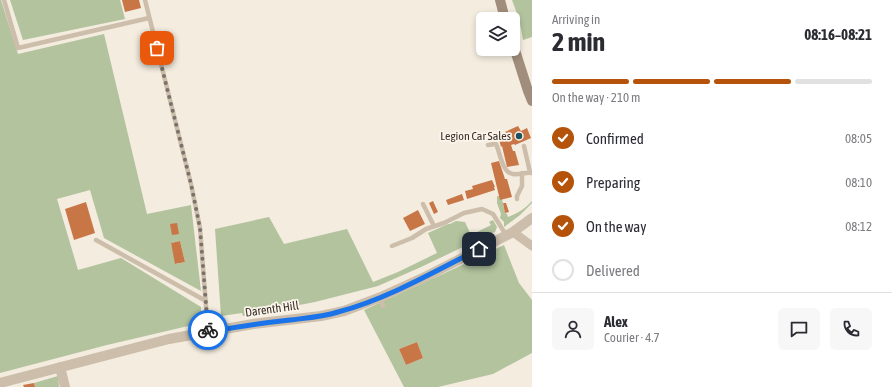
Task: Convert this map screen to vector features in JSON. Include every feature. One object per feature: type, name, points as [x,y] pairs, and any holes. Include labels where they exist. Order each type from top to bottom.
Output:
[{"type":"main road","points":[[500,0],[503,12]]},
{"type":"main road","points":[[517,56],[532,101]]},
{"type":"street","name":"Darenth Hill","points":[[0,382],[154,342],[253,324],[330,314],[381,302],[509,233],[532,218]]},
{"type":"street","points":[[509,233],[532,246]]},
{"type":"street","points":[[60,367],[65,387]]},
{"type":"lane","points":[[4,0],[18,48],[150,18]]},
{"type":"lane","points":[[145,0],[191,184],[200,228],[208,332]]},
{"type":"lane","points":[[488,145],[496,144],[505,170],[512,174],[531,172],[524,146]]},
{"type":"lane","points":[[517,199],[522,186],[522,173]]},
{"type":"lane","points":[[423,204],[434,226]]},
{"type":"lane","points":[[392,246],[412,238],[426,229],[444,223],[464,213],[484,209],[494,214],[509,233]]},
{"type":"lane","points":[[96,240],[206,302]]},
{"type":"green space","points":[[1,0],[18,54],[104,34],[147,214],[191,205],[201,291],[104,238],[90,190],[57,199],[78,270],[121,258],[201,307],[201,323],[107,345],[0,373]],"holes":[[[180,241],[185,262],[176,264],[171,243]]]},
{"type":"green space","points":[[10,0],[120,0],[125,19],[23,40]]},
{"type":"green space","points":[[512,0],[532,0],[532,37],[523,40],[520,24],[520,12],[516,12]]},
{"type":"green space","points":[[497,196],[502,199],[505,213],[508,217],[527,206],[532,201],[532,203],[520,215],[504,227],[504,222],[500,218],[501,214],[497,203]]},
{"type":"green space","points":[[269,217],[284,244],[347,229],[373,282],[398,272],[437,253],[428,233],[448,224],[456,221],[465,222],[471,235],[491,225],[489,222],[493,220],[497,227],[495,232],[378,286],[315,302],[243,316],[242,313],[221,316],[215,229]]},
{"type":"green space","points":[[504,245],[519,283],[532,300],[532,353],[493,374],[438,387],[404,387],[364,310]],"holes":[[[417,342],[423,358],[406,365],[399,349]]]},
{"type":"green space","points":[[58,376],[59,387],[35,387],[34,383]]},
{"type":"building","points":[[122,0],[139,0],[141,8],[125,12]]},
{"type":"building","points":[[518,126],[521,131],[527,128],[531,138],[515,145],[511,145],[513,151],[515,151],[519,165],[507,167],[498,135],[506,134],[505,132]]},
{"type":"building","points":[[499,161],[505,179],[507,179],[512,197],[500,200],[491,163]]},
{"type":"building","points":[[492,180],[495,190],[467,199],[465,191],[473,189],[472,186]]},
{"type":"building","points":[[462,194],[464,200],[448,205],[446,200]]},
{"type":"building","points":[[433,201],[438,212],[434,214],[429,203]]},
{"type":"building","points":[[86,202],[95,233],[74,240],[65,209]]},
{"type":"building","points":[[503,203],[506,203],[509,212],[505,213]]},
{"type":"building","points":[[418,210],[425,224],[410,231],[403,218]]},
{"type":"building","points":[[177,223],[179,234],[172,235],[170,224]]},
{"type":"building","points":[[180,241],[185,262],[175,264],[171,243]]},
{"type":"building","points":[[417,342],[423,358],[406,365],[399,349]]},
{"type":"building","points":[[34,383],[35,387],[24,387],[23,385]]},
{"type":"way so far","points":[[157,48],[191,184],[200,228],[208,330]]},
{"type":"place","name":"Legion Car Sales","points":[[519,136]]},
{"type":"route","points":[[208,330],[208,332],[253,324],[321,316],[344,311],[381,297],[427,276],[479,249]]}]
